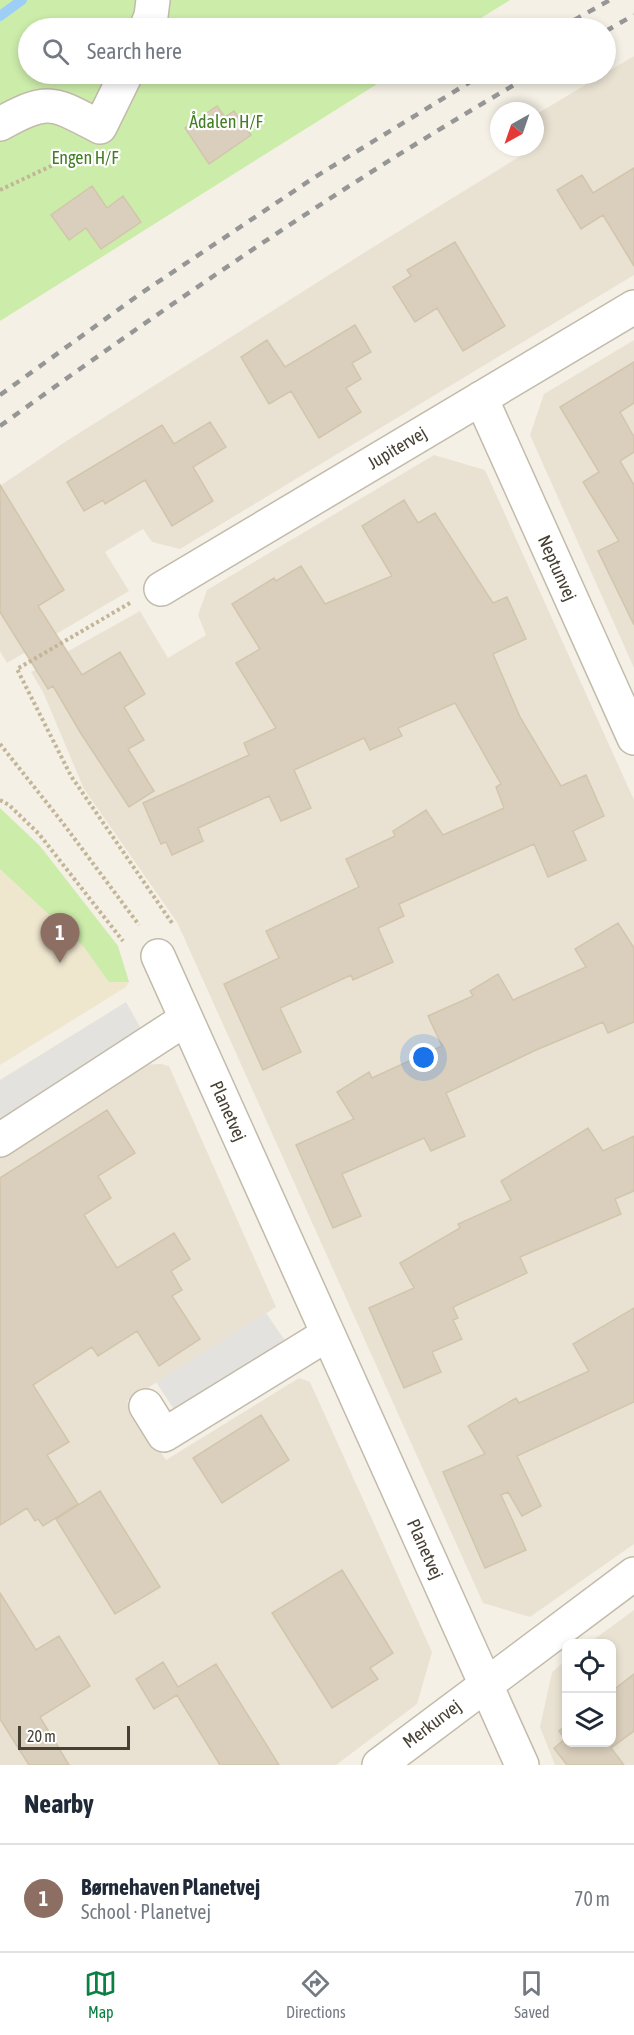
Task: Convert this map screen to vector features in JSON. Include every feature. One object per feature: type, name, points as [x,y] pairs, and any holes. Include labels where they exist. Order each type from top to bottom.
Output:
[{"type":"street","points":[[150,18],[153,0]]},
{"type":"street","points":[[0,124],[21,112],[42,105],[62,107],[100,127],[121,84]]},
{"type":"street","name":"Jupitervej","points":[[161,589],[634,307]]},
{"type":"street","name":"Neptunvej","points":[[481,398],[634,738]]},
{"type":"street","name":"Planetvej","points":[[158,956],[522,1765]]},
{"type":"street","points":[[0,1140],[186,1019]]},
{"type":"street","points":[[146,1406],[164,1435],[328,1334]]},
{"type":"street","points":[[485,1684],[634,1574]]},
{"type":"street","name":"Merkurvej","points":[[379,1765],[485,1684]]},
{"type":"path","points":[[0,190],[66,159],[86,144],[100,127]]},
{"type":"path","points":[[158,956],[172,923],[71,776],[17,669],[136,599],[161,589]]},
{"type":"path","points":[[0,744],[62,822],[147,937],[158,956]]},
{"type":"path","points":[[0,800],[9,805],[39,834],[123,941]]},
{"type":"shaded area","points":[[634,56],[634,275],[180,549],[152,542],[143,529],[105,552],[129,591],[7,663],[0,651],[0,486],[65,442],[520,156],[544,156],[544,110],[587,84],[616,84],[616,67]]},
{"type":"shaded area","points":[[634,340],[634,668],[530,435],[544,394]]},
{"type":"shaded area","points":[[434,455],[485,470],[634,800],[634,1544],[530,1617],[483,1603],[177,922],[84,789],[43,692],[31,672],[140,611],[168,658],[206,635],[198,615],[207,590]]},
{"type":"shaded area","points":[[0,829],[110,944],[129,982],[126,987],[0,1065]]},
{"type":"shaded area","points":[[126,1002],[143,1032],[0,1121],[0,1080]]},
{"type":"shaded area","points":[[138,1065],[169,1066],[276,1307],[127,1401],[166,1460],[299,1378],[310,1382],[432,1652],[417,1704],[336,1765],[0,1765],[0,1154]]},
{"type":"shaded area","points":[[266,1313],[286,1342],[175,1411],[156,1382]]},
{"type":"shaded area","points":[[634,1610],[634,1765],[555,1765],[540,1727],[552,1672],[562,1663],[562,1747],[616,1747],[616,1639],[594,1639]]},
{"type":"green space","name":"Engen H/F","points":[[0,0],[510,0],[481,18],[18,18],[18,84],[377,84],[0,321]]},
{"type":"green space","points":[[0,808],[40,846],[118,946],[129,982],[109,982],[84,947],[0,869]]},
{"type":"building","points":[[217,106],[225,117],[234,111],[251,135],[209,164],[185,128]]},
{"type":"building","points":[[634,168],[634,266],[603,215],[581,229],[557,190],[582,175],[593,193]]},
{"type":"building","points":[[92,186],[107,208],[123,196],[141,222],[101,249],[86,228],[69,240],[51,215]]},
{"type":"building","points":[[455,242],[505,326],[463,351],[437,308],[415,322],[393,287],[411,276],[407,270]]},
{"type":"building","points":[[355,325],[371,352],[352,363],[361,379],[346,388],[361,412],[319,438],[291,391],[269,404],[241,357],[267,340],[285,367]]},
{"type":"building","points":[[634,362],[634,403],[620,412],[634,437],[634,452],[620,461],[634,485],[634,625],[598,551],[619,541],[583,482],[599,472],[560,407]]},
{"type":"building","points":[[210,422],[226,447],[193,467],[213,501],[172,526],[145,480],[105,504],[103,500],[84,511],[67,482],[162,425],[174,444]]},
{"type":"building","points":[[0,485],[64,590],[38,606],[82,675],[120,652],[145,694],[124,707],[144,740],[128,749],[154,791],[129,807],[53,686],[48,689],[0,612]]},
{"type":"building","points":[[404,500],[418,523],[435,513],[493,603],[507,597],[526,639],[493,654],[520,717],[561,786],[586,775],[604,816],[573,831],[586,860],[548,877],[534,844],[399,904],[404,916],[378,928],[393,962],[353,980],[351,975],[280,1008],[301,1052],[263,1070],[224,984],[279,958],[266,931],[359,887],[346,859],[395,836],[393,831],[426,810],[443,835],[504,808],[496,787],[501,784],[455,703],[398,728],[402,736],[370,750],[364,738],[294,770],[311,808],[281,821],[269,796],[198,828],[203,841],[172,855],[166,842],[161,844],[143,803],[249,755],[244,743],[276,728],[236,663],[260,649],[232,604],[274,578],[276,581],[301,566],[325,604],[392,576],[362,526]]},
{"type":"building","points":[[618,923],[634,948],[634,1022],[608,1033],[603,1022],[536,1050],[446,1093],[465,1136],[431,1151],[424,1138],[342,1174],[361,1216],[333,1228],[296,1145],[354,1119],[337,1092],[369,1072],[372,1078],[442,1046],[428,1016],[473,996],[470,991],[498,974],[513,1000],[586,967],[575,949]]},
{"type":"building","points":[[107,1110],[135,1153],[98,1176],[111,1198],[84,1215],[117,1268],[174,1233],[190,1259],[171,1271],[182,1290],[172,1296],[200,1339],[159,1366],[137,1331],[98,1356],[92,1347],[33,1385],[69,1442],[47,1455],[78,1504],[43,1526],[38,1519],[35,1521],[27,1508],[0,1525],[0,1178]]},
{"type":"building","points":[[588,1128],[603,1151],[634,1136],[634,1191],[615,1199],[621,1214],[520,1257],[527,1273],[453,1307],[458,1318],[453,1320],[462,1339],[432,1352],[441,1372],[404,1388],[369,1308],[414,1288],[400,1263],[460,1228],[458,1224],[511,1200],[501,1181]]},
{"type":"building","points":[[634,1308],[634,1402],[517,1456],[541,1506],[522,1516],[508,1492],[501,1495],[526,1550],[485,1568],[443,1472],[485,1454],[468,1426],[516,1398],[519,1403],[589,1371],[573,1344]]},
{"type":"building","points":[[261,1415],[289,1460],[222,1503],[193,1458]]},
{"type":"building","points":[[100,1491],[160,1587],[115,1614],[56,1519]]},
{"type":"building","points":[[342,1570],[393,1653],[370,1668],[378,1679],[332,1708],[272,1613]]},
{"type":"building","points":[[0,1593],[36,1650],[59,1636],[90,1686],[40,1717],[69,1765],[29,1765],[0,1719]]},
{"type":"building","points":[[163,1662],[178,1687],[216,1664],[279,1765],[220,1765],[177,1695],[154,1709],[136,1679]]},
{"type":"building","points":[[634,1674],[634,1731],[616,1744],[616,1693],[616,1688]]},
{"type":"building","points":[[562,1741],[562,1747],[612,1747],[624,1765],[567,1765],[554,1748]]},
{"type":"waterway","points":[[0,16],[22,0]]},
{"type":"railway","points":[[578,18],[610,0]]},
{"type":"railway","points":[[616,25],[634,15]]},
{"type":"railway","points":[[0,395],[140,294],[315,177],[467,84]]},
{"type":"railway","points":[[0,426],[131,333],[328,199],[516,84]]},
{"type":"place","name":"Børnehaven Planetvej","points":[[60,963]]},
{"type":"park label","name":"Ådalen H/F","points":[[226,122]]}]
